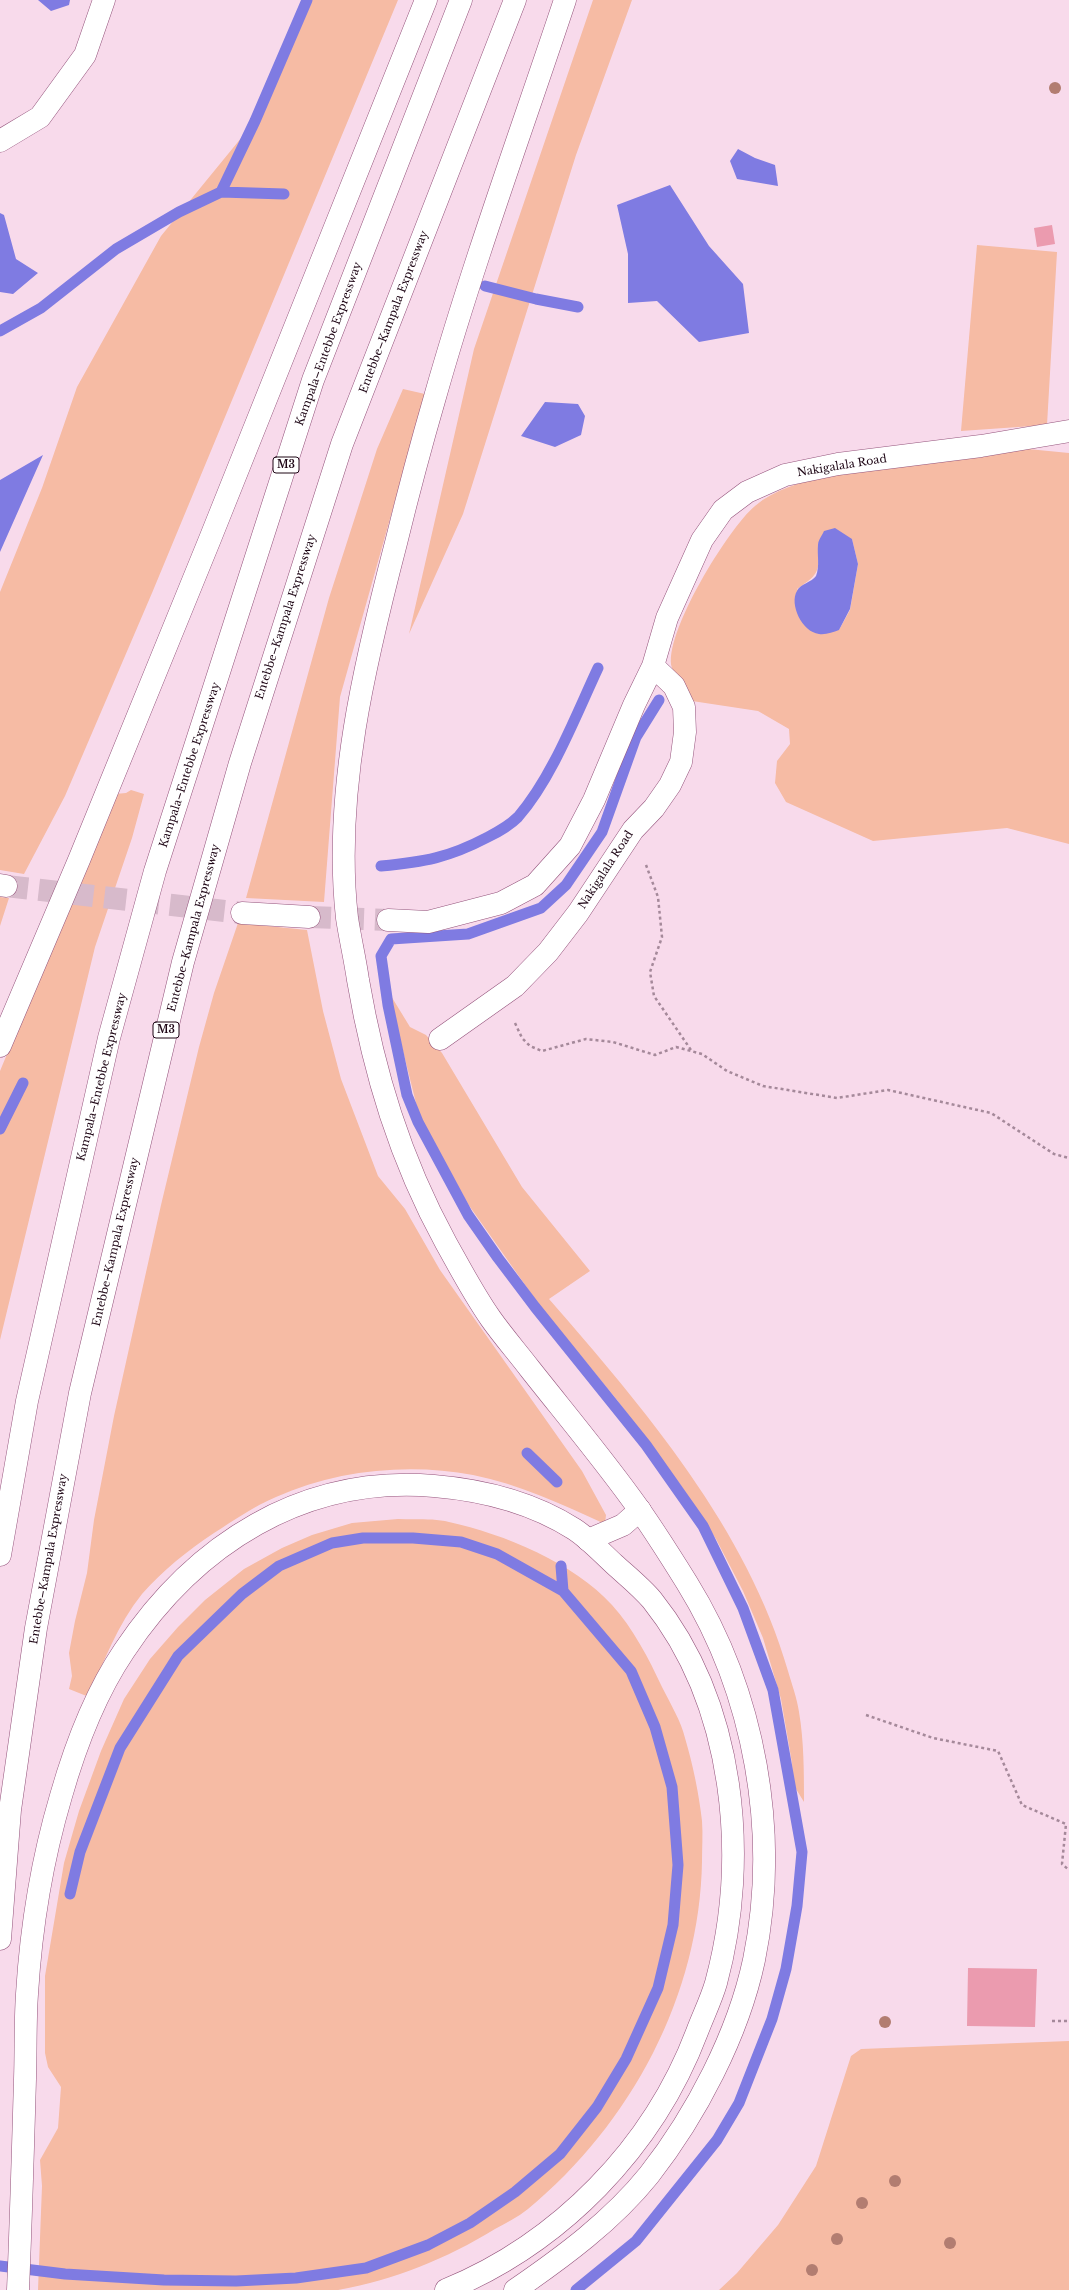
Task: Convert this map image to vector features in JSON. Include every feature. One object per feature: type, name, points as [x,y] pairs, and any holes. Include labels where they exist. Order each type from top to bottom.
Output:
[{"type":"main road","points":[[0,141],[40,117],[85,55],[104,0]]},
{"type":"main road","points":[[0,1046],[204,553],[426,0]]},
{"type":"main road","name":"Kampala–Entebbe Expressway","points":[[0,1555],[26,1400],[109,1038],[155,871],[313,380],[461,0]]},
{"type":"main road","name":"Entebbe–Kampala Expressway","points":[[0,1939],[10,1810],[36,1628],[78,1401],[183,962],[240,763],[342,444],[516,0]]},
{"type":"main road","points":[[515,2290],[552,2265],[599,2227],[647,2177],[683,2125],[714,2072],[736,2019],[753,1964],[760,1918],[763,1822],[757,1766],[744,1715],[721,1649],[690,1589],[640,1510],[490,1317],[443,1238],[401,1146],[382,1090],[369,1041],[347,916],[345,860],[351,760],[359,696],[376,622],[435,396],[565,0]]},
{"type":"main road","name":"Nakigalala Road","points":[[388,920],[428,922],[501,904],[535,884],[570,846],[594,800],[634,705],[653,666],[667,618],[702,540],[723,510],[747,492],[785,475],[838,464],[981,446],[1069,431]]},
{"type":"main road","name":"Nakigalala Road","points":[[440,1039],[501,994],[515,986],[548,952],[578,913],[632,830],[654,808],[670,785],[681,762],[685,732],[684,706],[674,686],[653,666]]},
{"type":"main road","points":[[242,913],[309,918]]},
{"type":"main road","points":[[18,2290],[24,2133],[27,1995],[36,1918],[46,1854],[61,1795],[81,1739],[121,1656],[140,1628],[190,1572],[224,1544],[263,1518],[345,1490],[382,1484],[418,1484],[467,1489],[544,1513],[578,1531],[588,1540],[648,1595],[670,1626],[696,1674],[708,1705],[723,1754],[729,1798],[733,1858],[729,1916],[715,1984],[692,2046],[664,2102],[620,2164],[583,2204],[538,2239],[481,2276],[446,2290]]},
{"type":"main road","points":[[588,1540],[622,1525],[640,1510]]},
{"type":"path","points":[[632,830],[658,896],[662,937],[650,972],[654,996],[691,1051]]},
{"type":"path","points":[[501,994],[522,1038],[530,1046],[542,1051],[586,1039],[613,1042],[655,1055],[676,1047],[702,1054],[727,1071],[763,1086],[837,1098],[888,1090],[991,1113],[1054,1154],[1069,1158]]},
{"type":"path","points":[[866,1715],[933,1738],[998,1751],[1022,1805],[1066,1824],[1062,1864],[1069,1870]]},
{"type":"path","points":[[1052,2021],[1069,2021]]},
{"type":"shaded area","points":[[38,0],[70,0],[69,5],[51,11]]},
{"type":"shaded area","points":[[307,0],[398,0],[152,593],[65,796],[24,874],[0,870],[0,592],[42,488],[77,387],[161,236],[255,121]]},
{"type":"shaded area","points":[[593,0],[632,0],[576,155],[463,514],[409,634],[474,349]]},
{"type":"shaded area","points":[[738,149],[755,158],[775,165],[778,186],[737,179],[730,161]]},
{"type":"shaded area","points":[[670,185],[709,246],[743,284],[749,333],[699,342],[657,301],[628,303],[628,254],[617,205]]},
{"type":"shaded area","points":[[0,213],[4,215],[16,259],[38,273],[13,294],[0,292]]},
{"type":"shaded area","points":[[977,245],[1057,252],[1047,425],[961,431]]},
{"type":"shaded area","points":[[403,389],[425,394],[340,697],[324,902],[246,898],[329,598],[377,449]]},
{"type":"shaded area","points":[[545,402],[578,404],[585,416],[581,435],[555,447],[521,436]]},
{"type":"shaded area","points":[[1028,449],[1069,453],[1069,844],[1007,828],[873,841],[786,802],[775,783],[777,761],[790,744],[789,729],[758,711],[692,701],[682,682],[672,668],[672,653],[677,632],[700,583],[730,536],[755,506],[779,491],[796,484],[824,477]],"holes":[[[852,539],[858,564],[850,610],[839,630],[797,589],[811,579],[817,570],[819,560],[818,543]]]},
{"type":"shaded area","points":[[43,455],[0,552],[0,480]]},
{"type":"shaded area","points":[[835,528],[852,539],[858,564],[850,609],[839,630],[827,634],[819,634],[813,632],[802,623],[796,610],[795,596],[797,591],[803,585],[816,576],[818,564],[818,543],[824,531]]},
{"type":"shaded area","points":[[131,790],[144,794],[132,838],[95,947],[0,1340],[0,1071],[115,794],[126,793]]},
{"type":"shaded area","points":[[0,897],[9,898],[0,926]]},
{"type":"shaded area","points":[[238,923],[307,930],[323,1011],[341,1079],[378,1176],[405,1209],[440,1270],[582,1471],[606,1515],[605,1524],[524,1489],[490,1479],[448,1471],[373,1471],[323,1480],[299,1488],[268,1501],[236,1519],[194,1547],[158,1577],[133,1606],[118,1631],[89,1697],[69,1689],[72,1676],[69,1653],[87,1573],[94,1520],[114,1416],[161,1205],[199,1047],[214,993]]},
{"type":"shaded area","points":[[388,991],[410,1027],[426,1035],[442,1053],[522,1187],[590,1271],[549,1299],[621,1383],[656,1427],[720,1520],[747,1569],[770,1619],[797,1702],[803,1746],[804,1802],[793,1784],[792,1763],[781,1699],[763,1638],[743,1591],[716,1539],[682,1487],[617,1400],[540,1306],[468,1204],[419,1115]]},
{"type":"shaded area","points":[[398,1519],[443,1521],[470,1527],[515,1542],[558,1563],[578,1576],[596,1590],[620,1614],[646,1655],[675,1712],[681,1725],[691,1759],[697,1790],[702,1821],[702,1861],[698,1911],[688,1960],[673,2008],[653,2053],[628,2097],[598,2138],[565,2175],[528,2209],[458,2250],[419,2267],[359,2286],[338,2290],[38,2290],[42,2186],[40,2160],[58,2128],[61,2087],[48,2067],[45,2053],[45,1976],[64,1863],[79,1811],[101,1751],[124,1699],[150,1659],[178,1627],[205,1600],[244,1569],[282,1548],[312,1535],[352,1523]]},
{"type":"shaded area","points":[[1069,2041],[1069,2290],[719,2290],[737,2273],[778,2225],[816,2166],[851,2056],[861,2049]]},
{"type":"building","points":[[1052,225],[1055,244],[1037,247],[1034,228]]},
{"type":"building","points":[[968,1968],[1037,1969],[1035,2027],[967,2026]]},
{"type":"waterway","points":[[221,192],[255,121],[307,0]]},
{"type":"waterway","points":[[0,331],[41,308],[116,249],[179,212],[221,192],[284,194]]},
{"type":"waterway","points":[[485,286],[536,299],[578,307]]},
{"type":"waterway","points":[[381,866],[423,861],[460,850],[492,835],[515,820],[542,784],[572,726],[598,668]]},
{"type":"waterway","points":[[576,2290],[636,2241],[717,2140],[739,2103],[772,2019],[786,1969],[797,1906],[802,1852],[773,1690],[743,1608],[703,1526],[646,1445],[535,1307],[468,1215],[418,1122],[407,1095],[388,1005],[381,956],[391,939],[468,934],[541,908],[566,885],[602,832],[636,737],[659,700]]},
{"type":"waterway","points":[[0,1129],[23,1083]]},
{"type":"waterway","points":[[527,1453],[557,1482]]},
{"type":"waterway","points":[[0,2266],[65,2274],[164,2280],[236,2281],[296,2278],[366,2268],[428,2245],[470,2223],[515,2192],[560,2154],[597,2107],[626,2059],[658,1988],[673,1925],[678,1865],[672,1787],[655,1727],[631,1671],[563,1591],[497,1554],[461,1542],[413,1538],[363,1538],[332,1543],[279,1566],[242,1594],[178,1656],[120,1748],[80,1852],[70,1894]]},
{"type":"waterway","points":[[561,1566],[563,1591]]},
{"type":"tunnel","points":[[6,886],[242,913]]},
{"type":"tunnel","points":[[309,917],[388,920]]}]
